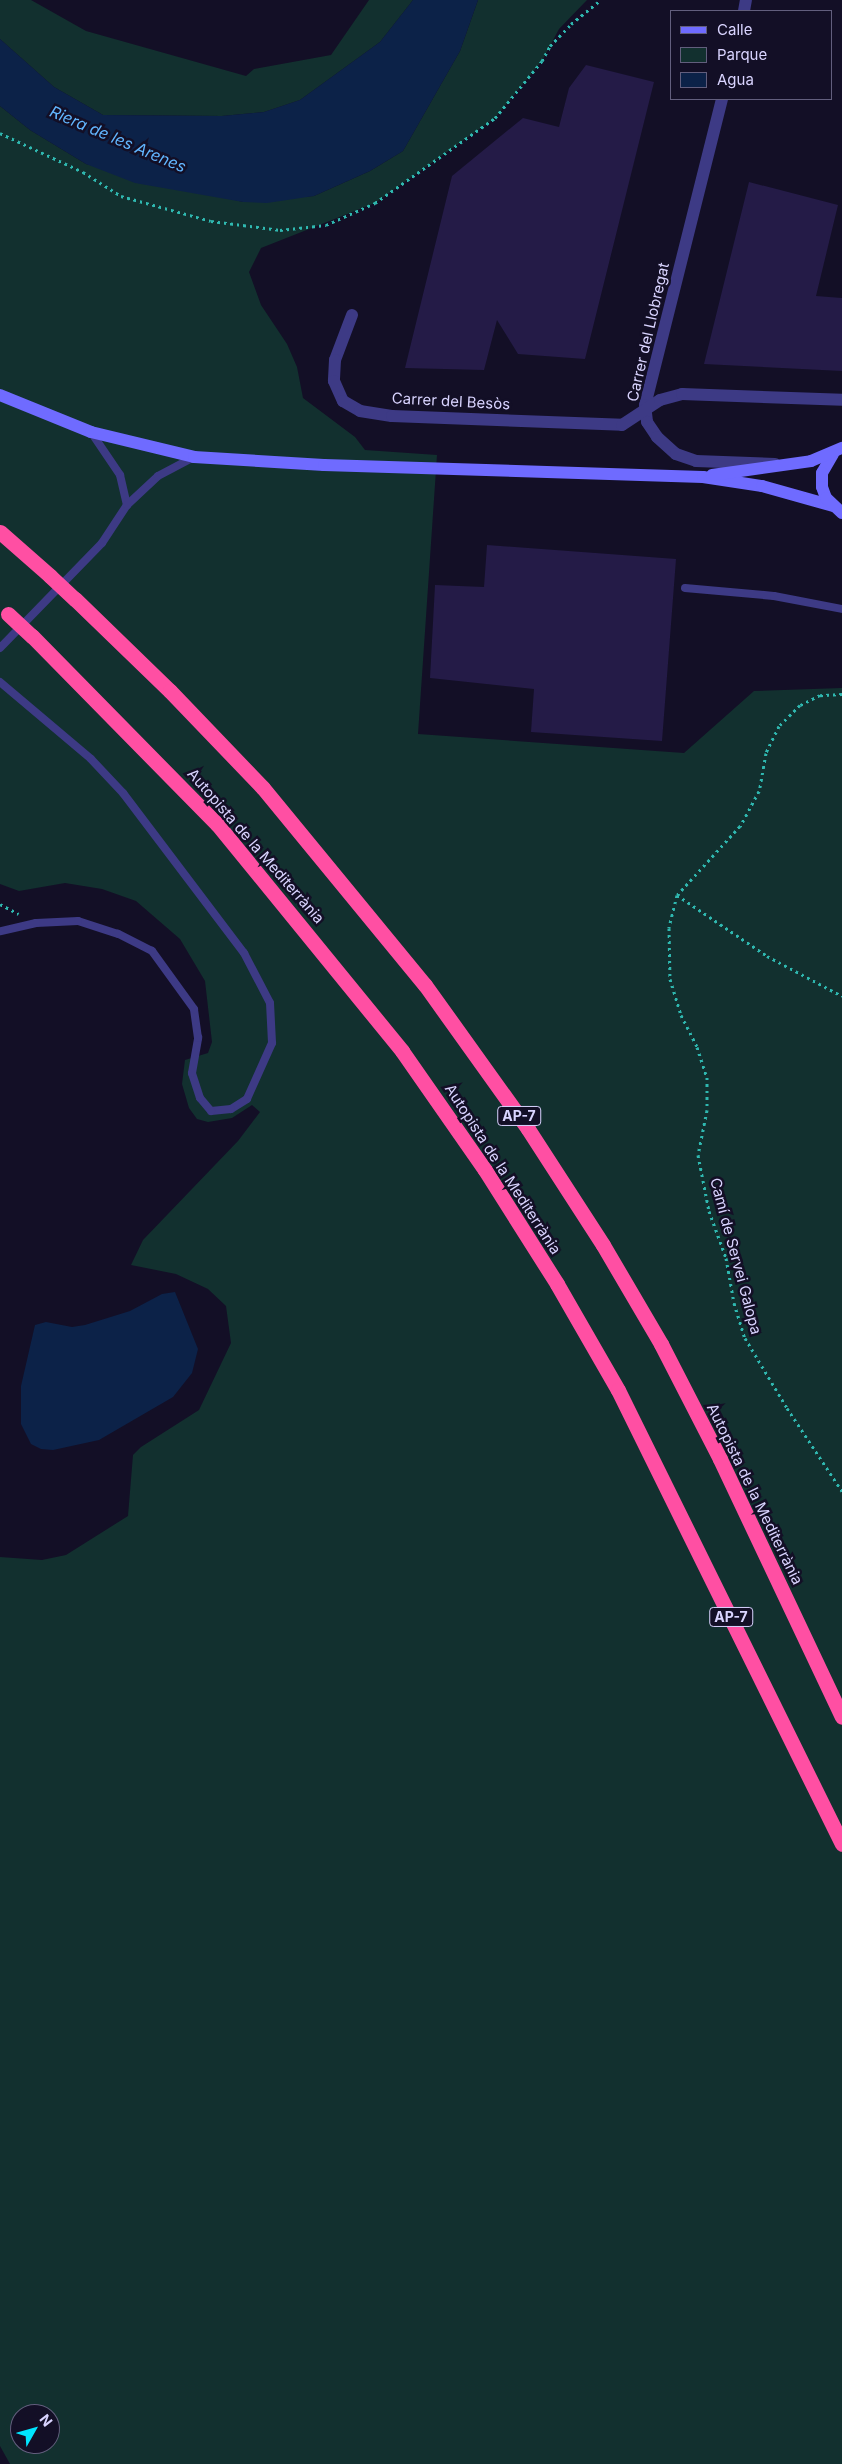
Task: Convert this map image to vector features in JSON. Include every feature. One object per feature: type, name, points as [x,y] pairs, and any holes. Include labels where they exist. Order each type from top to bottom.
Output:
[{"type":"highway","name":"Autopista de la Mediterrània","points":[[0,532],[50,576],[170,691],[263,788],[425,985],[528,1129],[603,1245],[661,1344],[720,1459],[842,1717]]},
{"type":"highway","name":"Autopista de la Mediterrània","points":[[4,611],[32,636],[223,831],[402,1051],[485,1170],[557,1284],[618,1390],[842,1844]]},
{"type":"main road","points":[[0,395],[91,432],[194,457],[333,466],[702,477],[762,486],[837,510]]},
{"type":"main road","points":[[702,477],[786,465],[838,451]]},
{"type":"main road","points":[[837,510],[826,498],[822,479],[838,451]]},
{"type":"street","name":"Carrer del Llobregat","points":[[722,100],[646,409],[647,422],[657,437],[676,454],[696,461],[786,465]]},
{"type":"street","name":"Carrer del Besòs","points":[[352,315],[335,360],[334,381],[343,401],[360,411],[392,416],[622,425],[660,400],[682,394],[842,400]]},
{"type":"lane","points":[[91,432],[120,475],[127,505]]},
{"type":"lane","points":[[0,648],[102,543],[127,505],[158,476],[194,457]]},
{"type":"lane","points":[[685,588],[774,596],[842,609]]},
{"type":"lane","points":[[0,682],[91,759],[123,793],[244,953],[270,1003],[272,1043],[247,1099],[231,1109],[211,1111],[200,1098],[192,1073],[198,1038],[194,1009],[152,951],[118,934],[78,921],[36,923],[0,931]]},
{"type":"path","points":[[0,133],[83,172],[121,196],[184,214],[211,221],[280,230],[326,225],[375,203],[496,118],[542,61],[550,46],[570,24],[601,0]]},
{"type":"path","name":"Camí de Servei Galopa","points":[[842,694],[813,698],[800,705],[779,726],[766,753],[759,791],[740,826],[677,895],[668,928],[670,979],[680,1015],[697,1047],[707,1077],[707,1110],[698,1155],[709,1211],[726,1258],[746,1338],[787,1408],[842,1492]]},
{"type":"path","points":[[677,895],[766,956],[842,996]]},
{"type":"green space","points":[[0,0],[31,0],[86,31],[246,76],[254,69],[331,55],[369,0],[413,0],[380,42],[300,100],[264,112],[222,116],[103,115],[54,87],[0,39]]},
{"type":"green space","points":[[478,0],[587,0],[559,29],[542,61],[495,118],[375,203],[261,248],[249,272],[261,305],[287,344],[297,367],[303,398],[355,437],[365,450],[437,455],[418,734],[684,753],[754,691],[842,688],[842,2464],[10,2464],[0,2446],[0,1557],[42,1560],[66,1555],[128,1516],[133,1455],[141,1447],[199,1410],[231,1343],[226,1306],[208,1289],[176,1274],[131,1265],[143,1240],[238,1141],[260,1112],[252,1105],[232,1118],[208,1122],[197,1119],[189,1108],[182,1084],[185,1060],[208,1053],[212,1042],[205,981],[180,939],[136,901],[102,889],[65,883],[19,891],[0,884],[0,106],[30,130],[86,164],[243,202],[314,196],[370,171],[403,151],[460,51]]},
{"type":"water","name":"Riera de les Arenes","points":[[413,0],[478,0],[460,51],[403,151],[370,171],[314,196],[267,203],[243,202],[135,183],[86,164],[30,130],[0,106],[0,39],[54,87],[103,115],[222,116],[264,112],[300,100],[380,42]]},
{"type":"water","points":[[175,1292],[198,1349],[192,1373],[173,1397],[99,1440],[53,1450],[41,1449],[31,1444],[21,1424],[21,1386],[35,1325],[46,1322],[72,1327],[85,1325],[130,1311],[162,1294]]},
{"type":"building","points":[[586,65],[654,82],[585,359],[518,354],[497,320],[484,370],[405,368],[452,176],[523,118],[559,127],[569,88]]},
{"type":"building","points":[[749,182],[838,205],[816,296],[842,298],[842,371],[704,364]]},
{"type":"building","points":[[487,545],[676,559],[662,741],[531,732],[534,689],[430,678],[435,585],[484,587]]}]
